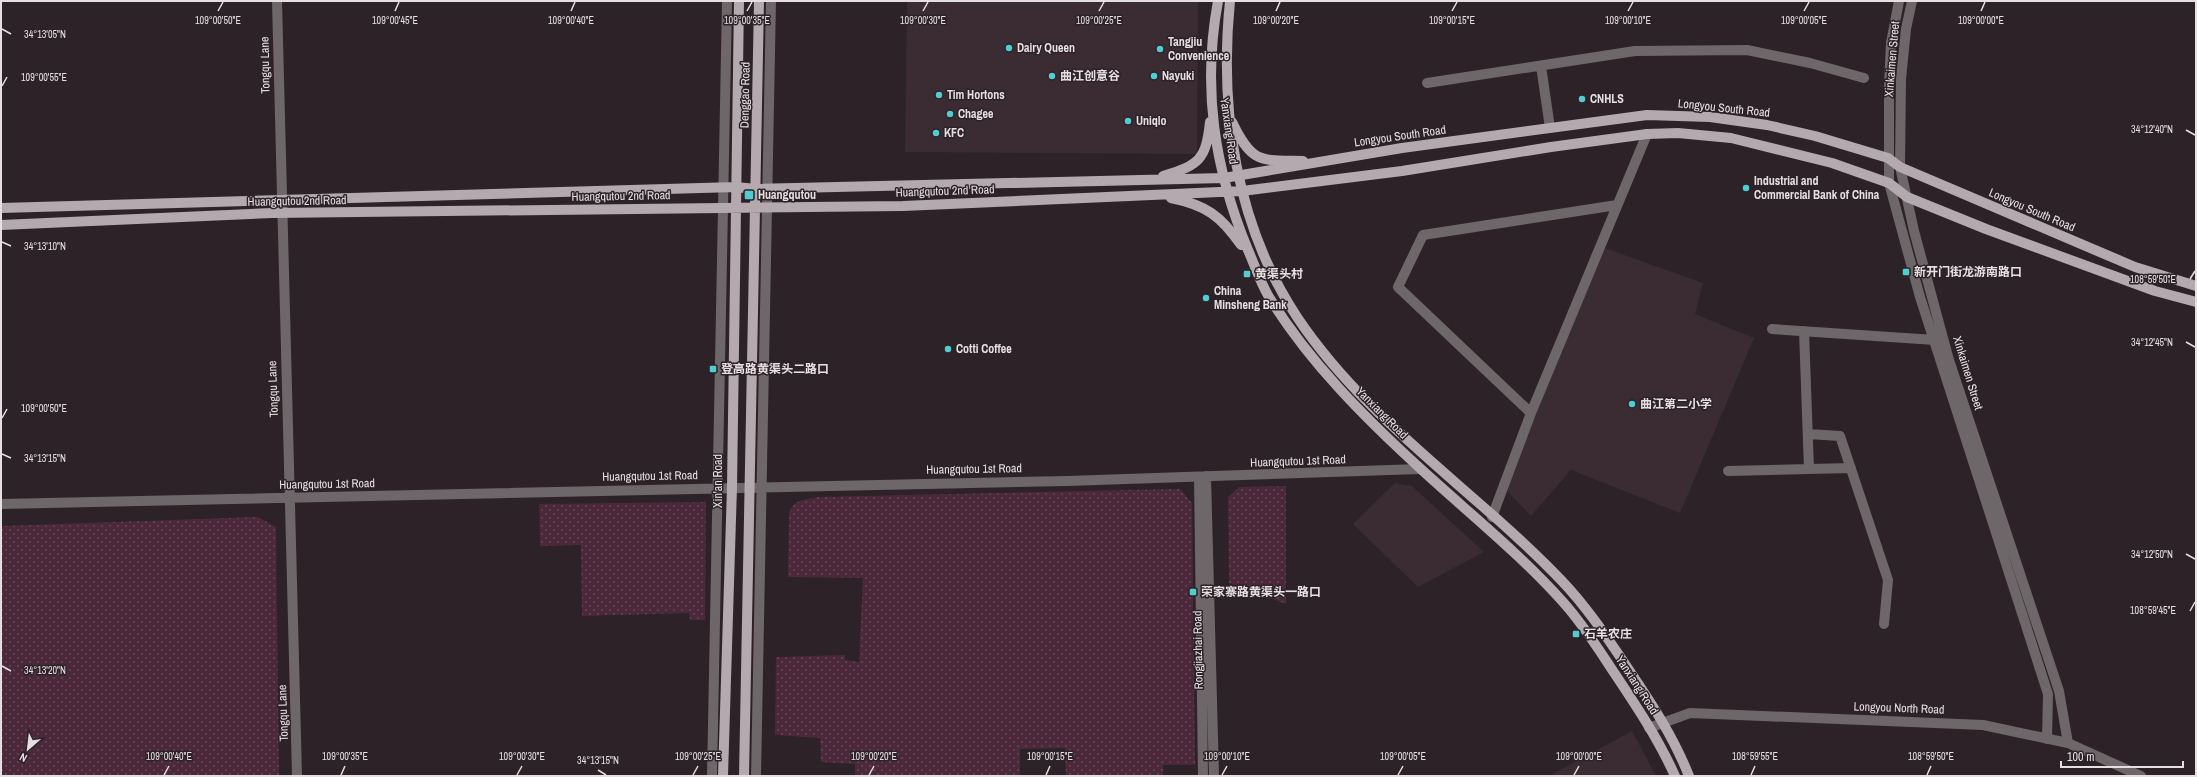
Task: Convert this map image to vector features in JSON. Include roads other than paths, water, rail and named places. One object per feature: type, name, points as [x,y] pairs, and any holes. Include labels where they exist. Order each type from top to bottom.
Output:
[{"type":"main road","name":"Denggao Road","points":[[736,187],[739,1]]},
{"type":"main road","name":"Denggao Road","points":[[756,189],[759,1]]},
{"type":"main road","name":"Yanxiang Road","points":[[1218,1],[1210,61],[1212,106],[1224,178],[1227,192],[1252,259],[1268,295],[1311,356],[1339,389],[1420,469],[1513,553],[1562,602],[1597,648],[1649,728],[1675,776]]},
{"type":"main road","name":"Yanxiang Road","points":[[1230,1],[1226,39],[1229,115],[1238,176],[1248,216],[1273,274],[1297,317],[1323,352],[1356,390],[1396,431],[1560,580],[1579,601],[1664,722],[1690,776]]},
{"type":"main road","points":[[1148,180],[1188,168],[1198,159],[1207,145],[1212,106]]},
{"type":"main road","points":[[1229,115],[1244,144],[1257,157],[1270,161],[1315,162]]},
{"type":"main road","name":"Longyou South Road","points":[[1224,178],[1296,167],[1315,162],[1550,128],[1647,116],[1710,117],[1783,128],[1888,158],[1900,167],[2135,267],[2196,286]]},
{"type":"main road","points":[[1242,191],[1402,171],[1551,147],[1647,134],[1678,133],[1731,138],[1832,163],[1889,183],[1906,197],[1986,229],[2154,291],[2196,302]]},
{"type":"main road","name":"Huangqutou 2nd Road","points":[[1,208],[723,187],[756,189],[1224,178]]},
{"type":"main road","name":"Xin'an Road","points":[[722,776],[732,487],[736,187]]},
{"type":"main road","points":[[744,776],[750,486],[749,451],[756,189]]},
{"type":"main road","name":"Huangqutou 2nd Road","points":[[1,225],[281,213],[903,206],[1242,191]]},
{"type":"main road","points":[[1155,195],[1193,203],[1213,213],[1226,225],[1252,259]]},
{"type":"street","name":"Tongqu Lane","points":[[277,1],[281,213],[297,776]]},
{"type":"street","points":[[712,776],[727,1]]},
{"type":"street","points":[[756,776],[771,1]]},
{"type":"street","name":"Xinkaimen Street","points":[[1899,1],[1891,43],[1888,158],[1889,183],[1912,272],[2048,694],[2046,739]]},
{"type":"street","name":"Xinkaimen Street","points":[[1912,1],[1906,29],[1901,79],[1900,167],[1906,197],[1930,294],[1949,360],[2059,691],[2068,743]]},
{"type":"street","points":[[1427,83],[1635,51],[1747,50],[1810,63],[1864,78]]},
{"type":"street","points":[[1541,66],[1550,128]]},
{"type":"street","points":[[1492,517],[1530,412],[1647,134]]},
{"type":"street","points":[[1530,412],[1398,287],[1423,235],[1617,205]]},
{"type":"street","points":[[1772,329],[1935,340]]},
{"type":"street","points":[[1804,331],[1809,469]]},
{"type":"street","points":[[1808,434],[1840,436],[1888,580],[1884,624]]},
{"type":"street","points":[[1728,471],[1851,468]]},
{"type":"street","name":"Huangqutou 1st Road","points":[[1,504],[1203,476],[1420,469]]},
{"type":"street","name":"Rongjiazhai Road","points":[[1203,476],[1203,776]]},
{"type":"street","name":"Rongjiazhai Road","points":[[1203,476],[1214,776]]},
{"type":"street","name":"Longyou North Road","points":[[1649,728],[1690,713],[1983,725],[2068,743],[2141,776]]},
{"type":"place","name":"Dairy Queen","points":[[1009,48]]},
{"type":"place","name":"Tangjiu Convenience","points":[[1160,49]]},
{"type":"place","name":"曲江创意谷","points":[[1052,76]]},
{"type":"place","name":"Nayuki","points":[[1154,76]]},
{"type":"place","name":"Tim Hortons","points":[[939,95]]},
{"type":"place","name":"CNHLS","points":[[1582,99]]},
{"type":"place","name":"Chagee","points":[[950,114]]},
{"type":"place","name":"Uniqlo","points":[[1128,121]]},
{"type":"place","name":"KFC","points":[[936,133]]},
{"type":"place","name":"Industrial and Commercial Bank of China","points":[[1746,188]]},
{"type":"place","name":"Huangqutou","points":[[749,195]]},
{"type":"place","name":"新开门街龙游南路口","points":[[1906,272]]},
{"type":"place","name":"黄渠头村","points":[[1247,274]]},
{"type":"place","name":"China Minsheng Bank","points":[[1206,298]]},
{"type":"place","name":"Cotti Coffee","points":[[948,349]]},
{"type":"place","name":"登高路黄渠头二路口","points":[[713,369]]},
{"type":"place","name":"曲江第二小学","points":[[1632,404]]},
{"type":"place","name":"荣家寨路黄渠头一路口","points":[[1193,592]]},
{"type":"place","name":"石羊农庄","points":[[1576,634]]}]
